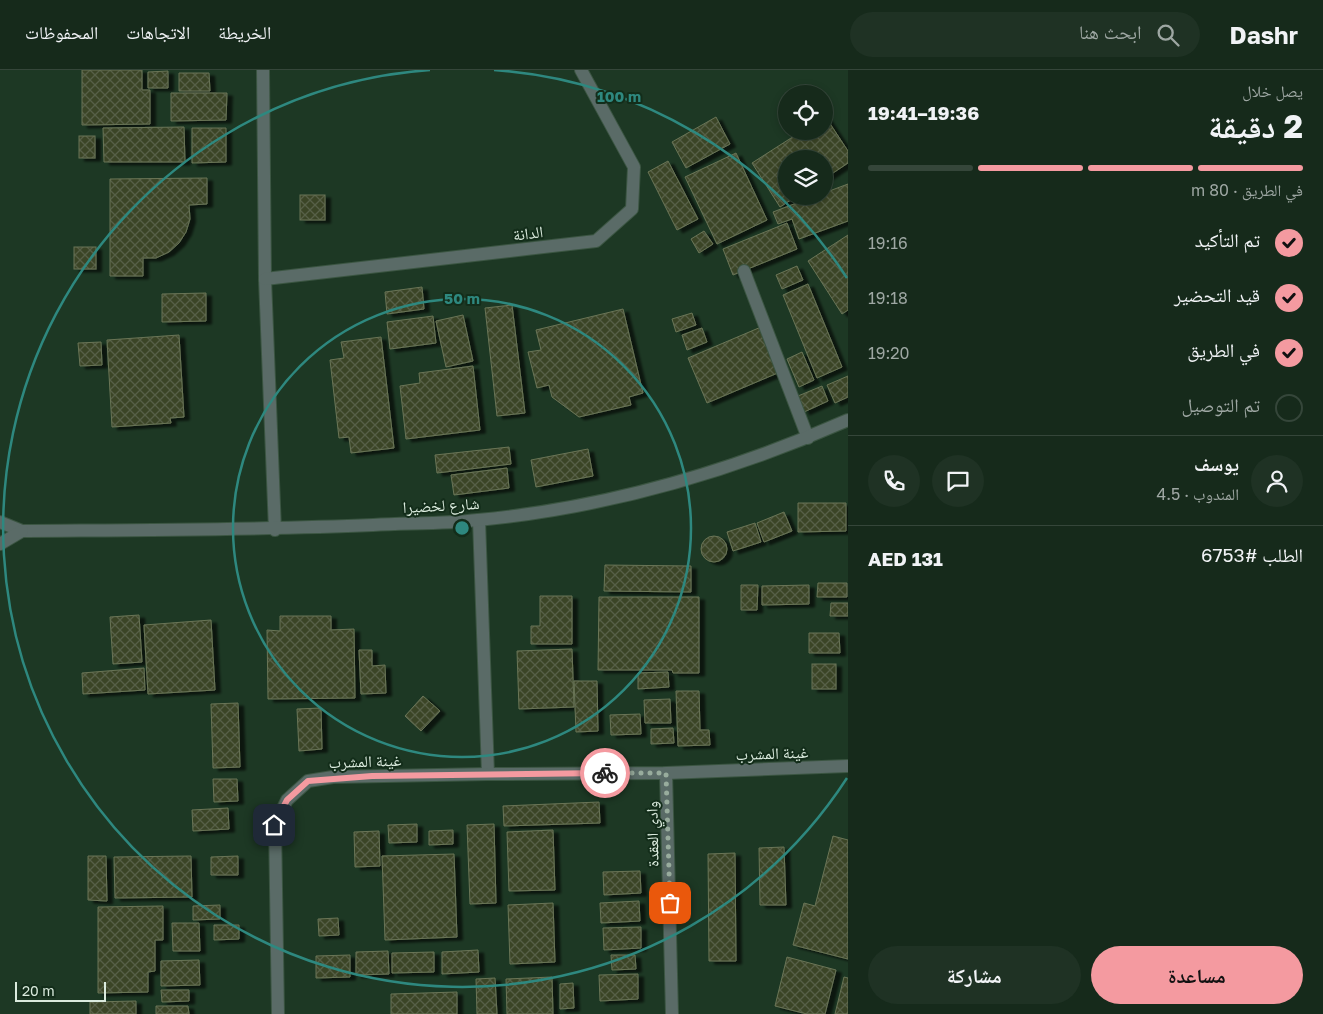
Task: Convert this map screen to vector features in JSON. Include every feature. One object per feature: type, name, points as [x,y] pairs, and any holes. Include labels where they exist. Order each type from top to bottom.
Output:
[{"type":"street","points":[[262,70],[265,279],[275,530]]},
{"type":"street","name":"الدانة","points":[[265,279],[596,241],[632,209],[634,167],[581,70]]},
{"type":"street","points":[[744,271],[808,438]]},
{"type":"street","name":"شارع لخضيرا","points":[[0,522],[22,531],[275,530],[479,520],[604,500],[697,476],[808,438],[848,420]]},
{"type":"street","points":[[479,520],[488,774]]},
{"type":"street","points":[[0,544],[22,531]]},
{"type":"street","name":"غينة المشرب","points":[[278,1014],[274,825],[287,800],[308,781],[488,774],[666,773],[848,766]]},
{"type":"street","name":"وادي العقدة","points":[[666,773],[672,1014]]},
{"type":"building","points":[[82,70],[142,70],[142,90],[150,90],[150,124],[82,125]]},
{"type":"building","points":[[168,71],[168,88],[148,88],[148,72]]},
{"type":"building","points":[[179,73],[209,73],[210,91],[179,91]]},
{"type":"building","points":[[171,93],[227,93],[226,120],[171,121]]},
{"type":"building","points":[[716,117],[730,144],[686,168],[672,142]]},
{"type":"building","points":[[184,127],[185,162],[104,162],[103,128]]},
{"type":"building","points":[[192,128],[226,128],[226,162],[192,163]]},
{"type":"building","points":[[833,128],[848,151],[848,163],[833,173],[833,150],[778,150],[778,204],[752,163],[788,140],[833,140]]},
{"type":"building","points":[[79,136],[95,136],[95,158],[79,158]]},
{"type":"building","points":[[736,153],[767,220],[717,244],[685,177]]},
{"type":"building","points":[[668,161],[698,219],[677,230],[648,172]]},
{"type":"building","points":[[207,178],[207,204],[189,205],[190,219],[186,232],[179,243],[169,252],[156,258],[143,258],[143,276],[110,276],[110,179]]},
{"type":"building","points":[[848,184],[848,221],[799,239],[792,219],[778,224],[773,212],[791,205],[833,205],[833,190]]},
{"type":"building","points":[[300,195],[325,195],[325,220],[300,220]]},
{"type":"building","points":[[787,223],[797,249],[733,275],[723,249]]},
{"type":"building","points":[[704,231],[713,244],[699,253],[691,239]]},
{"type":"building","points":[[848,235],[848,310],[842,314],[808,261]]},
{"type":"building","points":[[74,247],[96,247],[96,269],[74,269]]},
{"type":"building","points":[[797,266],[803,280],[782,289],[776,275]]},
{"type":"building","points":[[808,284],[842,367],[817,378],[783,295]]},
{"type":"building","points":[[422,287],[424,309],[387,314],[385,292]]},
{"type":"building","points":[[206,293],[206,321],[162,322],[162,294]]},
{"type":"building","points":[[512,305],[525,413],[497,416],[485,308]]},
{"type":"building","points":[[623,309],[643,393],[629,397],[631,405],[579,417],[552,397],[549,385],[537,388],[528,352],[541,350],[536,330]]},
{"type":"building","points":[[692,313],[696,325],[676,332],[672,319]]},
{"type":"building","points":[[463,315],[473,361],[446,367],[436,321]]},
{"type":"building","points":[[433,316],[436,343],[390,349],[387,322]]},
{"type":"building","points":[[761,327],[780,372],[707,403],[688,358]]},
{"type":"building","points":[[702,328],[707,342],[687,350],[682,335]]},
{"type":"building","points":[[179,335],[184,417],[170,418],[171,423],[112,427],[107,340]]},
{"type":"building","points":[[381,337],[394,448],[351,453],[349,437],[339,438],[330,360],[344,358],[341,342]]},
{"type":"building","points":[[101,342],[102,365],[80,366],[78,343]]},
{"type":"building","points":[[802,352],[814,380],[799,387],[787,359]]},
{"type":"building","points":[[473,366],[480,430],[406,439],[400,386],[420,383],[419,373]]},
{"type":"building","points":[[848,376],[848,397],[835,403],[827,385]]},
{"type":"building","points":[[822,386],[828,401],[804,412],[798,396]]},
{"type":"building","points":[[509,447],[511,464],[437,473],[435,455]]},
{"type":"building","points":[[588,449],[593,476],[536,487],[531,460]]},
{"type":"building","points":[[507,468],[509,488],[454,495],[451,475]]},
{"type":"building","points":[[798,503],[846,503],[846,531],[798,532]]},
{"type":"building","points":[[784,512],[792,531],[764,542],[757,523]]},
{"type":"building","points":[[755,523],[761,542],[733,551],[727,532]]},
{"type":"building","points":[[714,536],[723,540],[727,549],[723,558],[714,562],[705,558],[701,549],[705,540]]},
{"type":"building","points":[[605,565],[691,566],[691,592],[604,591]]},
{"type":"building","points":[[818,583],[847,583],[847,597],[817,597]]},
{"type":"building","points":[[741,585],[758,585],[757,610],[741,610]]},
{"type":"building","points":[[809,585],[809,604],[762,605],[762,586]]},
{"type":"building","points":[[540,596],[572,596],[572,644],[531,644],[531,626],[540,626]]},
{"type":"building","points":[[599,597],[699,597],[699,673],[673,673],[672,670],[598,670]]},
{"type":"building","points":[[831,603],[848,603],[848,616],[830,616]]},
{"type":"building","points":[[139,615],[142,662],[113,664],[110,617]]},
{"type":"building","points":[[280,616],[331,616],[331,630],[354,629],[355,698],[268,699],[267,630],[280,631]]},
{"type":"building","points":[[211,620],[215,690],[148,694],[144,625]]},
{"type":"building","points":[[809,633],[839,633],[840,653],[809,653]]},
{"type":"building","points":[[572,649],[574,707],[519,709],[517,651]]},
{"type":"building","points":[[359,650],[372,650],[372,666],[385,665],[386,693],[361,694]]},
{"type":"building","points":[[812,664],[836,664],[836,689],[812,689]]},
{"type":"building","points":[[144,668],[145,690],[83,694],[82,673]]},
{"type":"building","points":[[668,672],[669,687],[638,689],[638,673]]},
{"type":"building","points":[[574,681],[597,681],[598,731],[576,732]]},
{"type":"building","points":[[676,691],[699,691],[700,730],[709,730],[710,745],[678,746]]},
{"type":"building","points":[[423,696],[440,711],[421,731],[405,716]]},
{"type":"building","points":[[670,699],[671,723],[645,723],[644,700]]},
{"type":"building","points":[[238,703],[240,767],[213,768],[211,704]]},
{"type":"building","points":[[321,708],[322,749],[299,751],[297,709]]},
{"type":"building","points":[[640,714],[641,734],[611,735],[610,715]]},
{"type":"building","points":[[673,728],[674,743],[651,744],[651,729]]},
{"type":"building","points":[[213,779],[237,779],[238,801],[214,802]]},
{"type":"building","points":[[599,802],[600,823],[504,826],[503,806]]},
{"type":"building","points":[[228,808],[229,829],[193,831],[192,810]]},
{"type":"building","points":[[417,824],[417,842],[389,843],[388,825]]},
{"type":"building","points":[[494,824],[496,903],[470,904],[467,825]]},
{"type":"building","points":[[453,830],[453,844],[429,845],[429,831]]},
{"type":"building","points":[[553,830],[555,890],[509,891],[507,832]]},
{"type":"building","points":[[379,831],[380,866],[355,867],[354,832]]},
{"type":"building","points":[[833,836],[848,840],[848,959],[793,945],[804,903],[815,906]]},
{"type":"building","points":[[784,847],[786,905],[760,905],[759,848]]},
{"type":"building","points":[[735,853],[736,961],[709,961],[708,854]]},
{"type":"building","points":[[454,854],[457,937],[385,940],[382,856]]},
{"type":"building","points":[[88,856],[106,856],[107,901],[88,900]]},
{"type":"building","points":[[191,856],[192,897],[115,898],[114,857]]},
{"type":"building","points":[[238,856],[238,875],[211,875],[211,857]]},
{"type":"building","points":[[640,871],[641,893],[604,895],[603,872]]},
{"type":"building","points":[[639,901],[640,921],[601,923],[600,903]]},
{"type":"building","points":[[553,903],[555,962],[510,964],[508,905]]},
{"type":"building","points":[[220,905],[220,919],[193,920],[193,906]]},
{"type":"building","points":[[163,906],[163,940],[155,940],[155,971],[148,972],[148,992],[98,993],[98,907]]},
{"type":"building","points":[[338,918],[339,935],[319,936],[318,919]]},
{"type":"building","points":[[172,923],[199,923],[200,951],[173,951]]},
{"type":"building","points":[[214,925],[239,925],[239,939],[214,940]]},
{"type":"building","points":[[641,927],[641,948],[604,950],[603,928]]},
{"type":"building","points":[[478,950],[479,972],[442,974],[442,952]]},
{"type":"building","points":[[388,951],[389,974],[356,975],[356,952]]},
{"type":"building","points":[[434,952],[434,972],[392,973],[392,953]]},
{"type":"building","points":[[350,955],[350,977],[316,978],[316,956]]},
{"type":"building","points":[[611,955],[635,955],[636,969],[612,970]]},
{"type":"building","points":[[787,957],[836,970],[825,1014],[807,1014],[775,1006]]},
{"type":"building","points":[[199,960],[200,985],[161,986],[161,961]]},
{"type":"building","points":[[638,974],[638,999],[600,1001],[599,975]]},
{"type":"building","points":[[552,977],[553,1014],[507,1014],[506,979]]},
{"type":"building","points":[[844,977],[848,978],[848,1014],[835,1014]]},
{"type":"building","points":[[495,978],[497,1014],[477,1014],[476,979]]},
{"type":"building","points":[[573,983],[574,1008],[560,1009],[560,984]]},
{"type":"building","points":[[161,990],[189,990],[189,1001],[162,1002]]},
{"type":"building","points":[[457,992],[457,1014],[391,1014],[391,994]]},
{"type":"building","points":[[136,1001],[136,1014],[90,1014],[90,1002]]},
{"type":"building","points":[[156,1006],[188,1006],[189,1014],[156,1014]]},
{"type":"way so far","points":[[605,773],[666,773],[670,903]]},
{"type":"route","points":[[274,825],[287,800],[308,781],[333,777],[605,773]]}]
